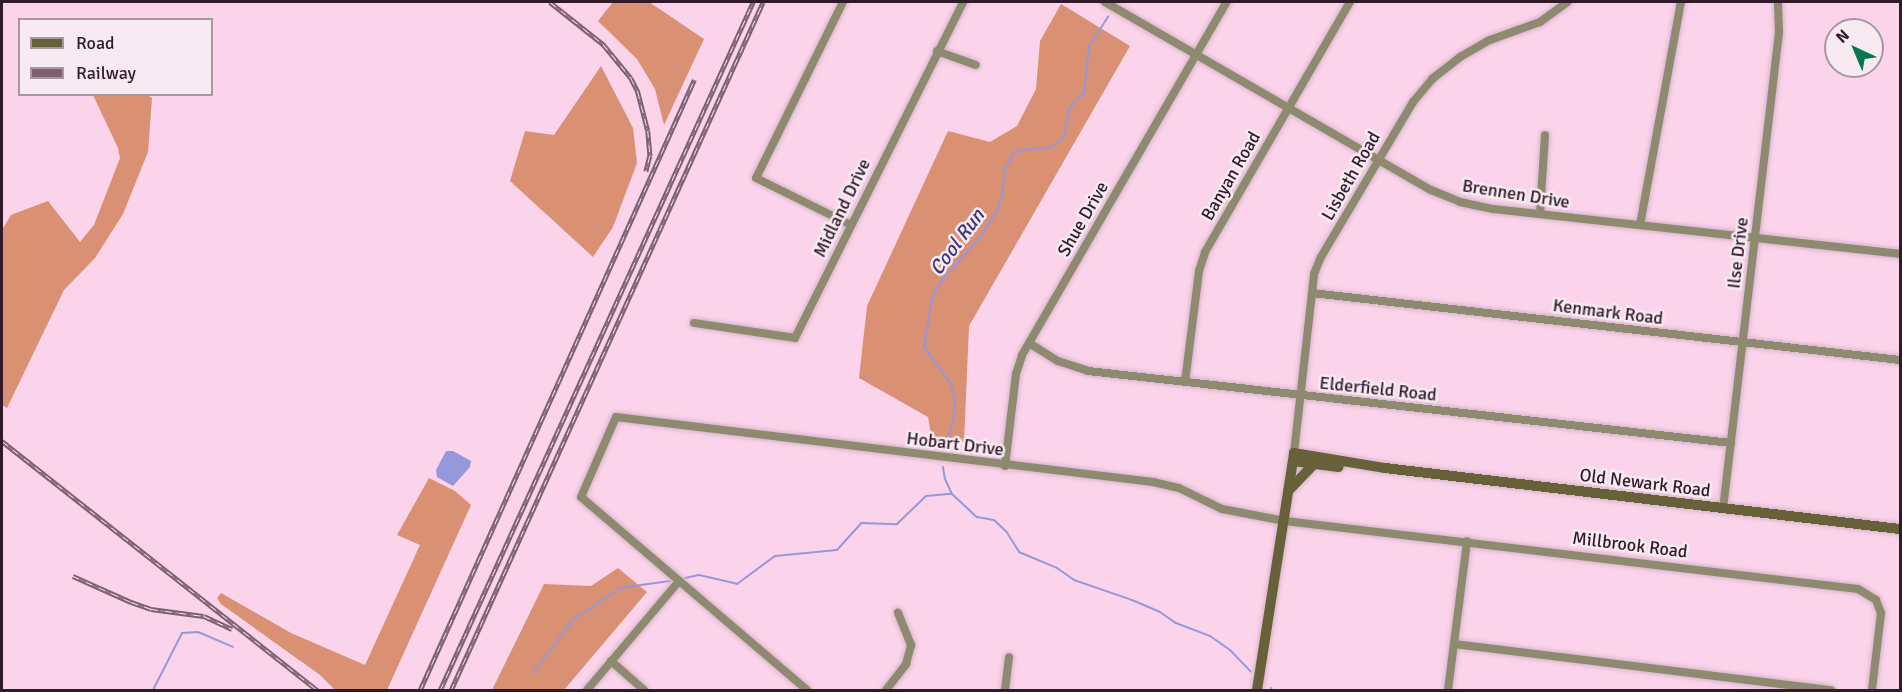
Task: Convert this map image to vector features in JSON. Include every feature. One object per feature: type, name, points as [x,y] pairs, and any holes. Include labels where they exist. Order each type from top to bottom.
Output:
[{"type":"street","points":[[843,2],[756,178],[851,225]]},
{"type":"street","name":"Midland Drive","points":[[694,323],[795,338],[963,2]]},
{"type":"street","name":"Brennen Drive","points":[[1104,2],[1431,190],[1460,202],[1540,214],[1900,254]]},
{"type":"street","name":"Shue Drive","points":[[1005,466],[1016,374],[1029,343],[1227,2]]},
{"type":"street","name":"Banyan Road","points":[[1185,382],[1202,261],[1350,2]]},
{"type":"street","name":"Lisbeth Road","points":[[1293,457],[1317,265],[1413,102],[1444,69],[1490,40],[1540,22],[1568,2]]},
{"type":"street","points":[[1640,225],[1681,2]]},
{"type":"street","name":"Ilse Drive","points":[[1723,509],[1779,32],[1778,2]]},
{"type":"street","points":[[937,51],[976,65]]},
{"type":"street","points":[[1540,214],[1545,135]]},
{"type":"street","name":"Kenmark Road","points":[[1312,293],[1900,360]]},
{"type":"street","name":"Elderfield Road","points":[[1029,343],[1058,361],[1088,371],[1731,443]]},
{"type":"street","name":"Hobart Drive","points":[[679,581],[581,497],[616,417],[1168,485],[1222,509],[1285,521]]},
{"type":"street","points":[[1257,690],[1285,521],[1293,457]]},
{"type":"street","name":"Old Newark Road","points":[[1293,457],[1314,464],[1385,468]]},
{"type":"street","name":"Old Newark Road","points":[[1293,457],[1900,529]]},
{"type":"street","points":[[1289,489],[1314,464]]},
{"type":"street","name":"Millbrook Road","points":[[1285,521],[1858,589],[1876,600],[1881,613],[1872,690]]},
{"type":"street","points":[[1448,690],[1467,541]]},
{"type":"street","points":[[587,690],[679,581],[807,690]]},
{"type":"street","points":[[885,690],[906,664],[911,645],[898,613]]},
{"type":"street","points":[[1454,644],[1831,690]]},
{"type":"street","points":[[1005,690],[1009,657]]},
{"type":"street","points":[[611,661],[644,690]]},
{"type":"shaded area","points":[[613,2],[649,2],[704,39],[664,125],[655,89],[637,59],[598,21]]},
{"type":"shaded area","points":[[1061,4],[1130,46],[969,326],[964,442],[932,439],[928,417],[859,378],[867,306],[948,131],[990,142],[1017,126],[1036,89],[1040,41]]},
{"type":"shaded area","points":[[601,66],[633,128],[637,163],[613,227],[593,257],[510,181],[525,131],[554,135]]},
{"type":"shaded area","points":[[93,96],[149,96],[152,98],[148,152],[123,214],[95,258],[64,290],[7,408],[2,405],[2,230],[11,215],[48,201],[80,242],[94,225],[120,158],[118,148]]},
{"type":"shaded area","points":[[429,478],[455,491],[471,505],[387,690],[335,690],[320,675],[221,604],[217,598],[221,593],[291,633],[365,665],[420,545],[397,535]]},
{"type":"shaded area","points":[[618,568],[647,592],[564,690],[492,690],[544,584],[591,586]]},
{"type":"water","points":[[446,451],[453,451],[471,461],[470,467],[453,486],[437,477],[436,470]]},
{"type":"waterway","name":"Cool Run","points":[[944,450],[953,423],[955,401],[951,384],[924,347],[932,298],[941,281],[982,235],[996,213],[1002,196],[1005,169],[1013,154],[1020,150],[1052,147],[1064,137],[1069,109],[1084,92],[1089,47],[1108,17]]},
{"type":"waterway","name":"Cool Run","points":[[943,467],[945,479],[952,494],[977,517],[994,520],[1006,531],[1019,552],[1057,568],[1074,580],[1132,600],[1160,612],[1176,623],[1210,636],[1230,650],[1251,672]]},
{"type":"waterway","points":[[685,578],[699,575],[737,584],[775,556],[837,550],[861,523],[897,524],[926,496],[951,494]]},
{"type":"waterway","points":[[533,673],[573,620],[620,588],[670,581]]},
{"type":"waterway","points":[[153,690],[182,633],[198,632],[233,647]]},
{"type":"railway","points":[[550,2],[603,44],[631,78],[638,92],[648,131],[650,156],[646,172]]},
{"type":"railway","points":[[440,690],[753,2]]},
{"type":"railway","points":[[451,690],[763,2]]},
{"type":"railway","points":[[420,690],[694,80]]},
{"type":"railway","points":[[2,441],[317,690]]},
{"type":"railway","points":[[73,576],[151,609],[204,616],[232,629]]}]
